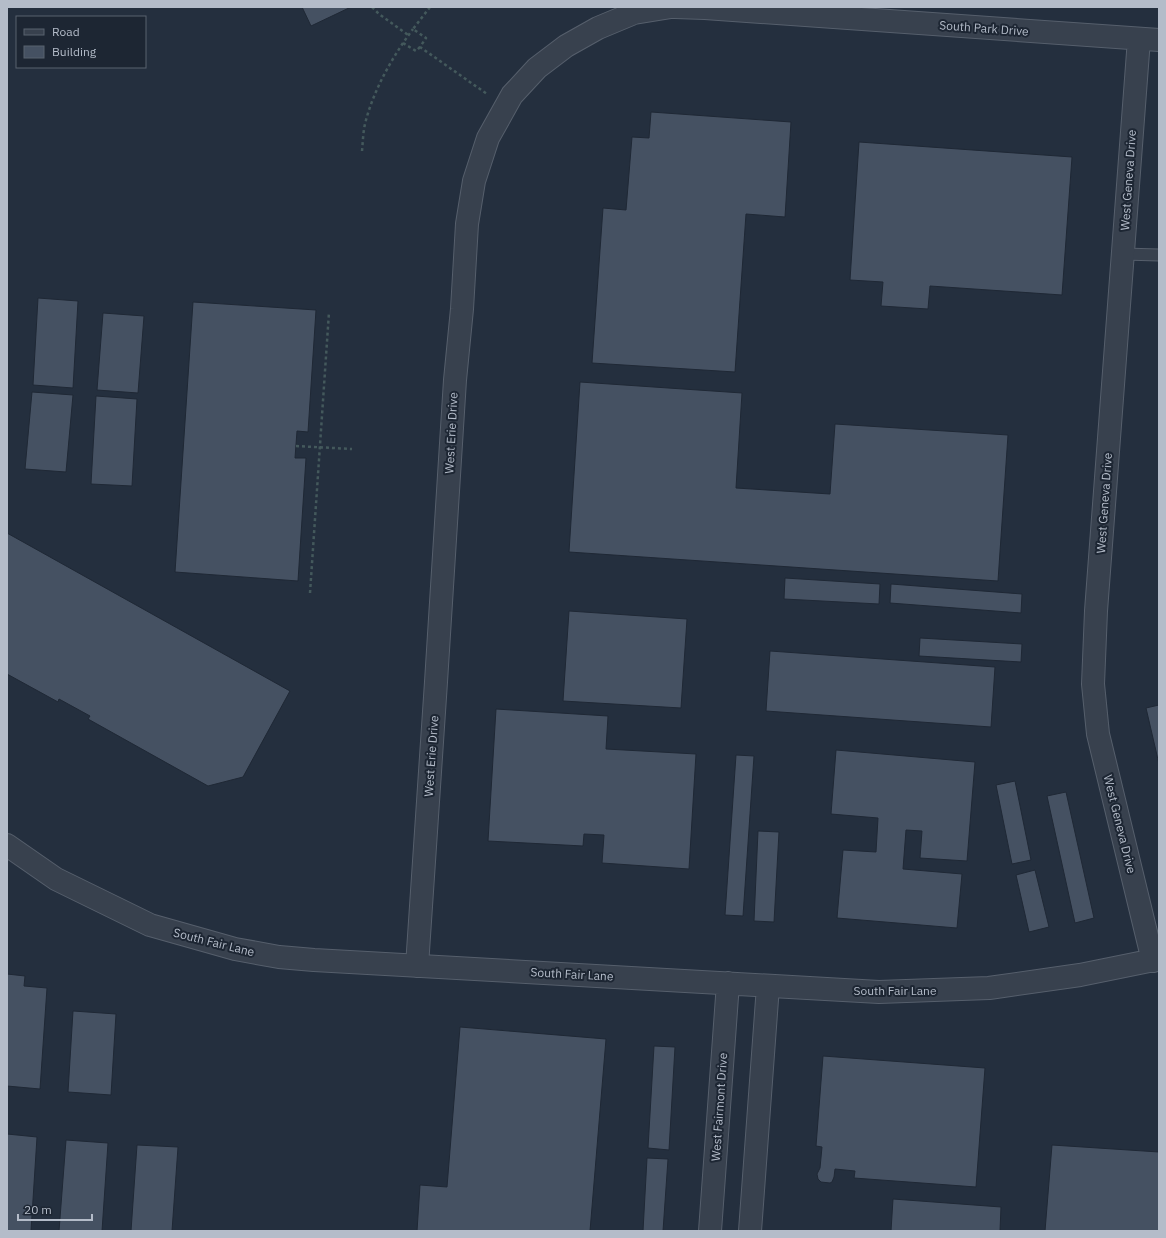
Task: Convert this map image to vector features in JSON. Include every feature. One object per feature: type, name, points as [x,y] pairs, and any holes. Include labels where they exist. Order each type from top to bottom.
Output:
[{"type":"street","name":"West Erie Drive","points":[[417,966],[455,380],[462,309],[467,224],[474,181],[488,138],[512,95],[537,68],[566,46],[598,28],[634,12],[670,7],[810,11]]},
{"type":"street","name":"South Park Drive","points":[[810,11],[1149,40]]},
{"type":"street","name":"West Geneva Drive","points":[[1149,40],[1123,254],[1096,611],[1093,684],[1098,734],[1156,960]]},
{"type":"street","name":"South Fair Lane","points":[[7,845],[56,879],[150,925],[234,949],[279,957],[879,992],[989,988],[1080,975],[1156,960]]},
{"type":"street","name":"West Fairmont Drive","points":[[710,1231],[728,983]]},
{"type":"street","points":[[750,1231],[768,986]]},
{"type":"lane","points":[[1123,254],[1159,255]]},
{"type":"path","points":[[372,7],[408,36]]},
{"type":"path","points":[[362,151],[366,122],[373,100],[388,67],[403,43],[430,7]]},
{"type":"path","points":[[403,43],[416,51],[420,47],[426,38],[413,29]]},
{"type":"path","points":[[420,47],[506,106]]},
{"type":"path","points":[[310,593],[329,312]]},
{"type":"path","points":[[296,446],[352,449]]},
{"type":"building","points":[[302,7],[351,7],[311,26]]},
{"type":"building","points":[[651,112],[791,122],[785,217],[746,214],[735,372],[592,363],[603,208],[626,210],[632,137],[649,138]]},
{"type":"building","points":[[859,142],[1072,157],[1062,295],[930,286],[928,309],[881,306],[883,282],[850,280]]},
{"type":"building","points":[[38,298],[78,301],[73,388],[33,385]]},
{"type":"building","points":[[193,302],[316,310],[308,432],[297,431],[295,458],[306,458],[298,581],[175,572]]},
{"type":"building","points":[[103,313],[144,316],[138,393],[97,390]]},
{"type":"building","points":[[580,382],[742,393],[736,488],[830,494],[835,424],[1008,435],[998,581],[569,552]]},
{"type":"building","points":[[32,392],[73,395],[66,472],[25,469]]},
{"type":"building","points":[[96,396],[137,399],[132,486],[91,484]]},
{"type":"building","points":[[7,533],[290,691],[243,777],[208,786],[88,719],[90,716],[59,699],[58,702],[7,674]]},
{"type":"building","points":[[785,578],[880,584],[879,604],[784,599]]},
{"type":"building","points":[[891,584],[1022,594],[1021,613],[890,603]]},
{"type":"building","points":[[569,611],[687,619],[681,708],[563,701]]},
{"type":"building","points":[[920,638],[1022,644],[1021,662],[919,656]]},
{"type":"building","points":[[770,651],[995,667],[991,727],[766,711]]},
{"type":"building","points":[[1159,705],[1159,764],[1146,708]]},
{"type":"building","points":[[496,709],[608,716],[606,749],[696,754],[689,869],[602,863],[604,835],[584,834],[583,846],[488,841]]},
{"type":"building","points":[[836,750],[975,762],[967,861],[920,858],[922,831],[906,830],[903,869],[962,874],[957,928],[837,918],[843,850],[876,852],[878,818],[831,814]]},
{"type":"building","points":[[736,755],[754,756],[743,916],[725,915]]},
{"type":"building","points":[[1015,781],[1031,860],[1012,864],[996,785]]},
{"type":"building","points":[[1066,792],[1094,918],[1075,923],[1047,796]]},
{"type":"building","points":[[758,831],[779,832],[774,922],[754,921]]},
{"type":"building","points":[[1035,870],[1049,927],[1029,932],[1016,875]]},
{"type":"building","points":[[7,974],[25,976],[24,986],[47,988],[40,1089],[7,1086]]},
{"type":"building","points":[[73,1011],[116,1014],[111,1095],[68,1092]]},
{"type":"building","points":[[460,1027],[606,1039],[590,1231],[417,1231],[420,1185],[447,1187]]},
{"type":"building","points":[[654,1046],[675,1047],[669,1150],[648,1148]]},
{"type":"building","points":[[823,1056],[985,1068],[976,1187],[854,1178],[855,1171],[835,1169],[832,1182],[821,1182],[818,1179],[817,1174],[820,1168],[822,1147],[816,1146]]},
{"type":"building","points":[[7,1134],[37,1137],[31,1231],[7,1231]]},
{"type":"building","points":[[66,1140],[108,1143],[102,1231],[59,1231]]},
{"type":"building","points":[[137,1145],[178,1147],[172,1231],[131,1231]]},
{"type":"building","points":[[1052,1145],[1159,1152],[1159,1231],[1045,1231]]},
{"type":"building","points":[[647,1158],[668,1159],[663,1231],[643,1231]]},
{"type":"building","points":[[893,1199],[1001,1207],[1000,1231],[891,1231]]}]
